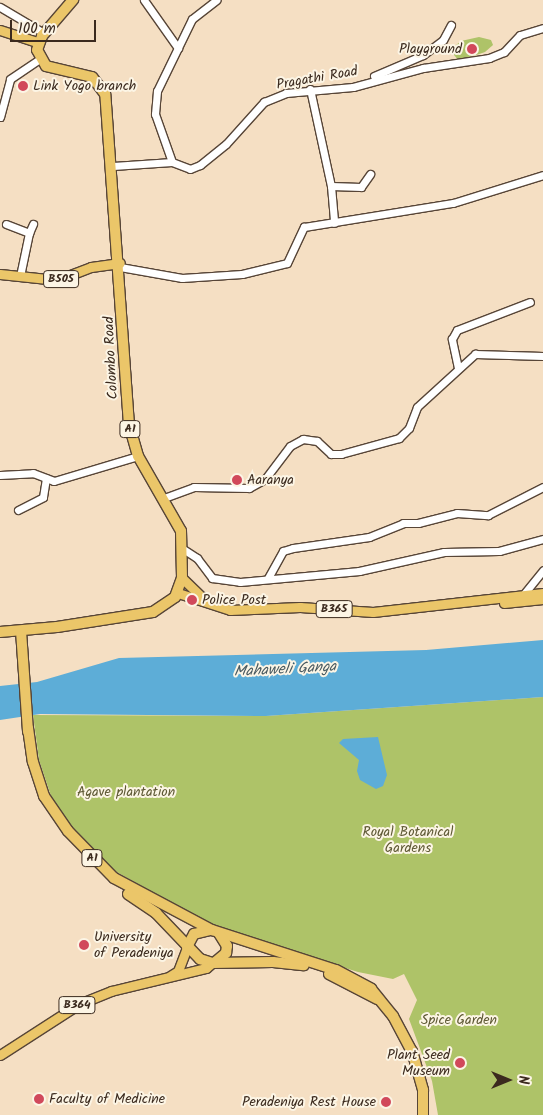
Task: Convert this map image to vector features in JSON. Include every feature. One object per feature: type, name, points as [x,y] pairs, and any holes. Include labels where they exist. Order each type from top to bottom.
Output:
[{"type":"highway","points":[[40,60],[38,42],[73,0]]},
{"type":"highway","name":"Colombo Road","points":[[40,60],[50,67],[88,75],[102,86],[108,105],[120,265],[127,409],[138,456],[178,524],[183,549],[182,578],[178,593]]},
{"type":"highway","points":[[0,632],[21,631],[147,614],[167,605],[178,593]]},
{"type":"highway","name":"A1","points":[[21,631],[28,728],[28,763],[38,797],[55,824],[86,862],[156,913],[200,959],[212,963],[293,963],[321,971],[377,999]]},
{"type":"highway","name":"A1","points":[[28,728],[33,762],[44,796],[85,852],[126,886],[216,932],[356,978],[371,989],[377,999],[393,1016],[412,1051],[423,1090],[423,1115]]},
{"type":"highway","points":[[187,947],[194,934],[216,932],[227,946],[226,953],[212,963]]},
{"type":"main road","points":[[0,30],[38,42]]},
{"type":"main road","name":"B505","points":[[0,274],[62,279],[91,267],[120,265]]},
{"type":"main road","name":"B365","points":[[182,578],[209,603]]},
{"type":"main road","name":"B365","points":[[178,593],[230,610],[300,607],[373,612],[460,604],[543,600]]},
{"type":"main road","name":"B365","points":[[460,604],[543,593]]},
{"type":"main road","points":[[165,979],[178,971],[187,947]]},
{"type":"main road","name":"B364","points":[[0,1055],[79,1004],[111,991],[165,979],[212,963]]},
{"type":"street","points":[[144,0],[178,48]]},
{"type":"street","points":[[172,162],[155,114],[157,91],[192,19],[216,0]]},
{"type":"street","points":[[0,7],[44,33]]},
{"type":"street","points":[[348,87],[424,55],[444,40],[451,25]]},
{"type":"street","name":"Pragathi Road","points":[[113,166],[172,162],[190,169],[200,165],[226,144],[264,102],[310,89],[348,87],[423,68],[490,58],[504,52],[520,35],[543,28]]},
{"type":"street","points":[[0,118],[10,79],[40,60]]},
{"type":"street","points":[[310,89],[331,186],[334,222]]},
{"type":"street","points":[[331,186],[361,187],[370,174]]},
{"type":"street","points":[[120,265],[182,278],[242,274],[287,263],[304,227],[453,203],[543,175]]},
{"type":"street","points":[[6,224],[28,233]]},
{"type":"street","points":[[20,276],[28,233],[33,224]]},
{"type":"street","points":[[458,368],[452,339],[457,330],[530,302]]},
{"type":"street","points":[[164,498],[194,486],[249,488],[265,479],[290,446],[303,439],[317,441],[332,454],[341,454],[399,438],[409,428],[417,407],[458,368],[480,353],[543,356]]},
{"type":"street","points":[[0,475],[32,473],[54,481],[138,456]]},
{"type":"street","points":[[18,510],[43,498],[46,478]]},
{"type":"street","points":[[268,578],[283,551],[369,537],[403,523],[418,523],[457,513],[488,515],[543,487]]},
{"type":"street","points":[[183,549],[218,580],[240,582],[359,571],[444,552],[499,551],[543,539]]},
{"type":"street","points":[[523,595],[543,570]]},
{"type":"green space","name":"Playground","points":[[479,37],[491,40],[493,45],[485,52],[459,61],[454,55],[455,46],[461,41]]},
{"type":"green space","name":"Royal Botanical Gardens","points":[[543,697],[543,1115],[438,1115],[432,1081],[409,1019],[417,1000],[404,974],[393,979],[358,972],[215,927],[113,870],[75,831],[51,796],[39,760],[33,715],[266,716]]},
{"type":"water","name":"Mahaweli Ganga","points":[[543,640],[543,697],[266,716],[40,714],[0,720],[0,686],[37,682],[119,658],[426,650]]},
{"type":"water","points":[[378,737],[387,775],[383,786],[376,789],[360,780],[357,771],[359,760],[339,743],[343,739]]},
{"type":"place","name":"Playground","points":[[472,49]]},
{"type":"place","name":"Link Yogo branch","points":[[23,86]]},
{"type":"place","name":"Aaranya","points":[[237,480]]},
{"type":"place","name":"Police Post","points":[[192,600]]},
{"type":"place","name":"University of Peradeniya","points":[[84,945]]},
{"type":"place","name":"Plant Seed Museum","points":[[460,1063]]},
{"type":"place","name":"Faculty of Medicine","points":[[39,1099]]},
{"type":"place","name":"Peradeniya Rest House","points":[[386,1102]]},
{"type":"park label","name":"Agave plantation","points":[[126,792]]},
{"type":"park label","name":"Spice Garden","points":[[459,1020]]}]
